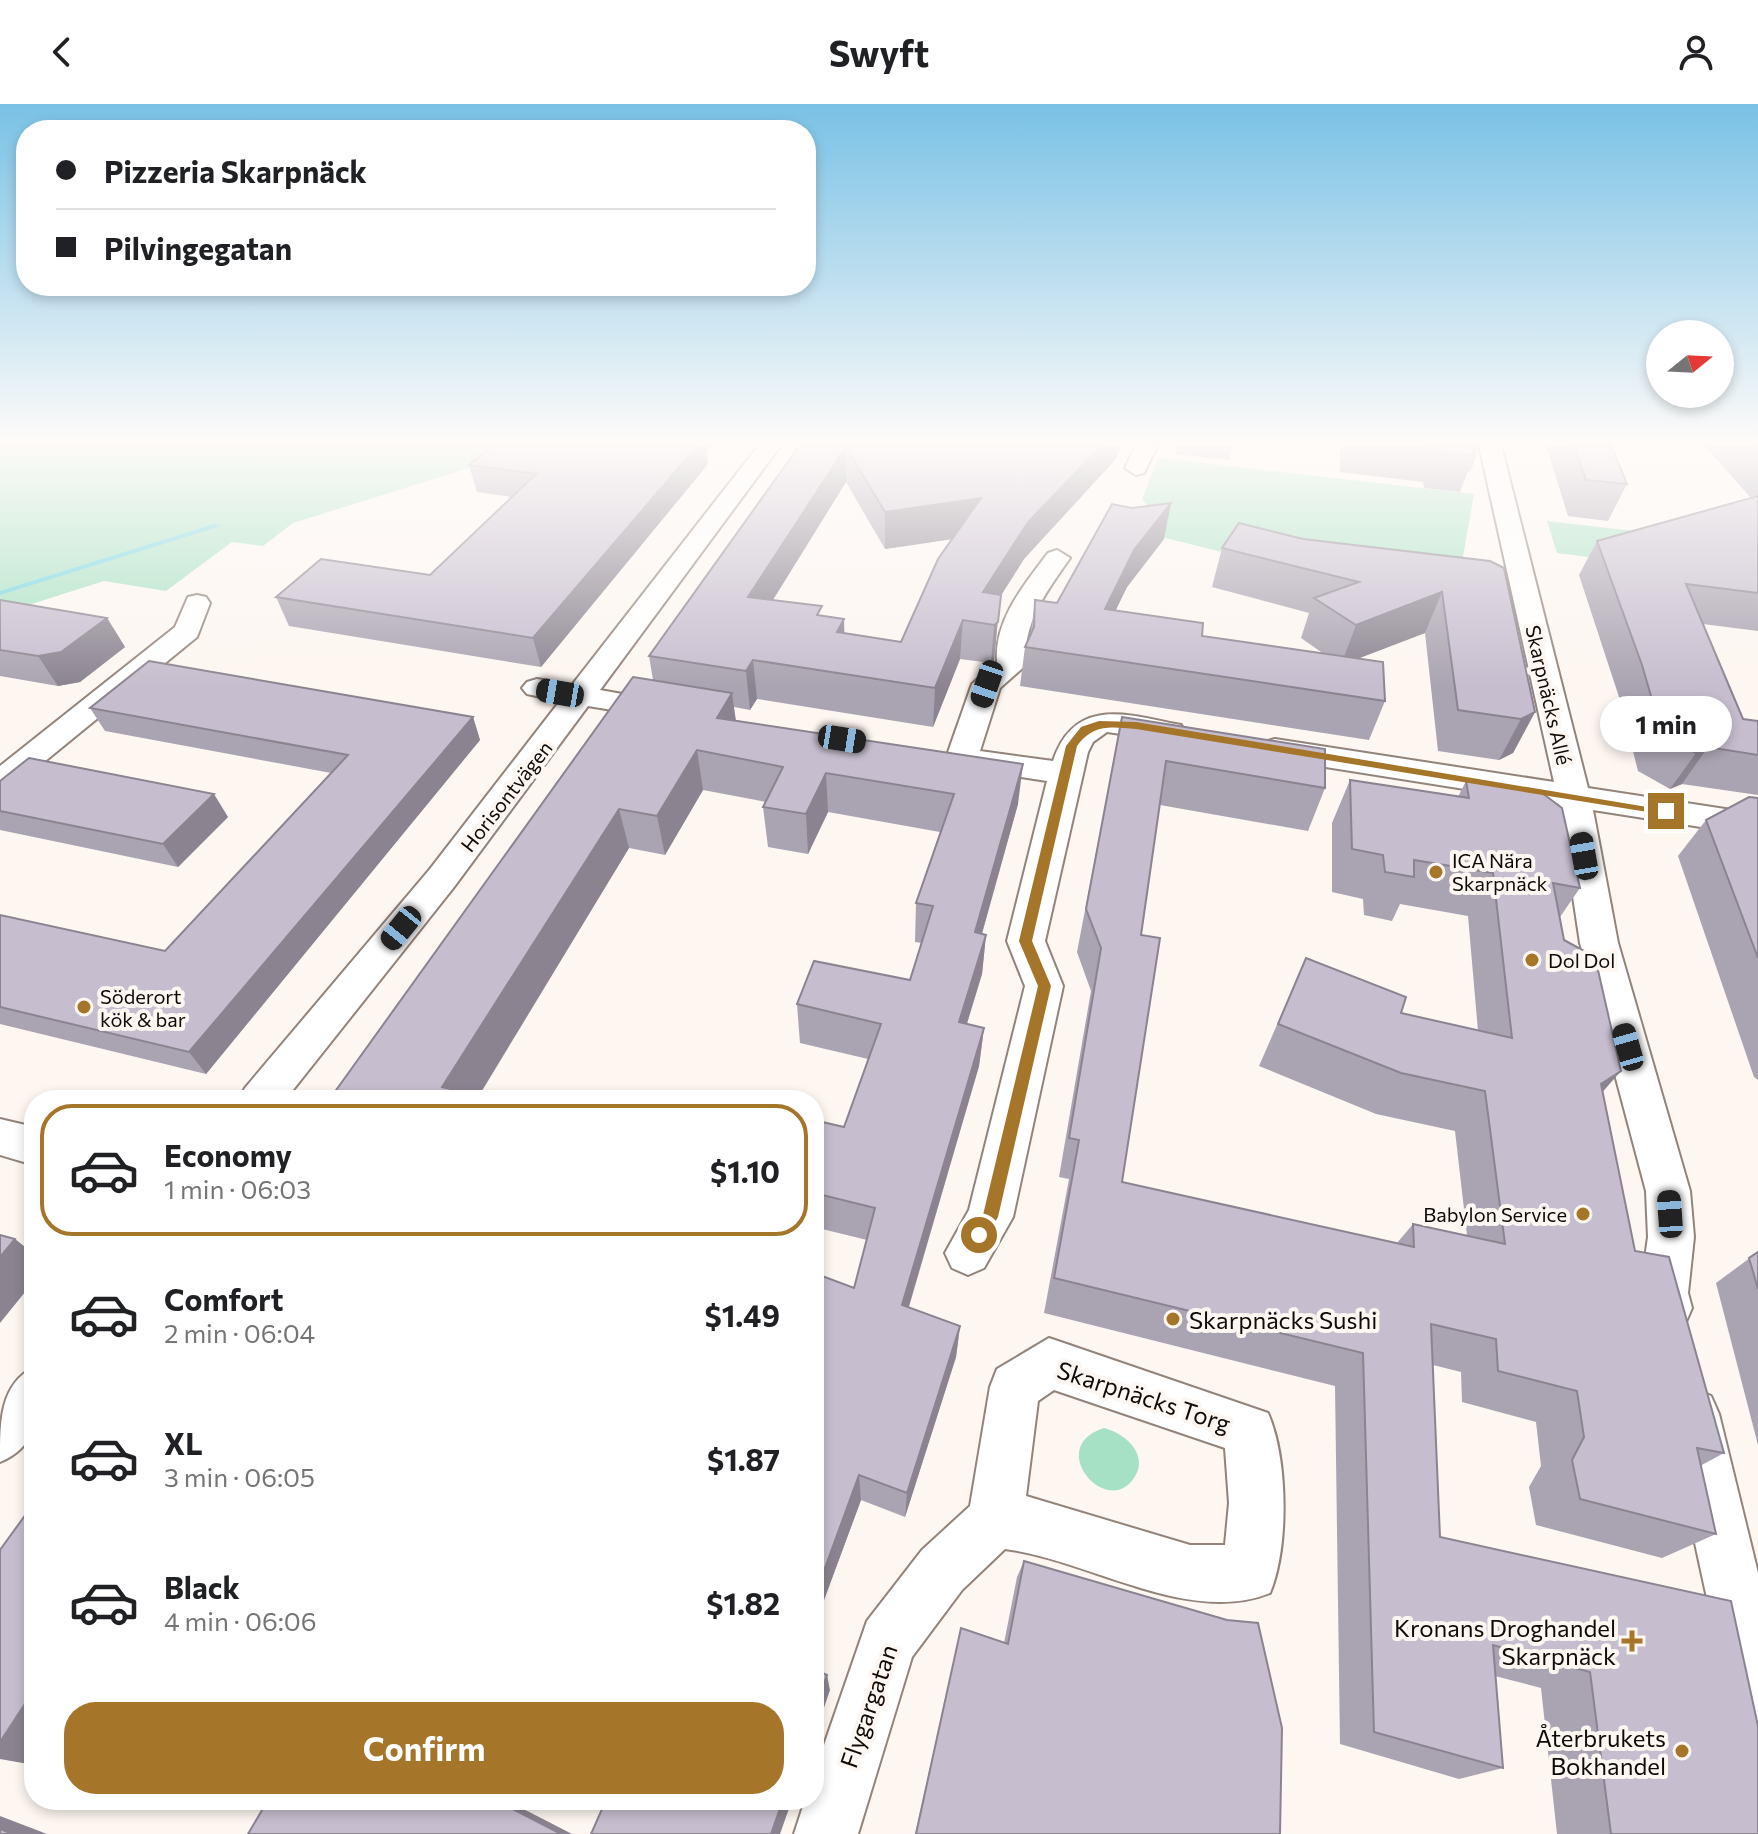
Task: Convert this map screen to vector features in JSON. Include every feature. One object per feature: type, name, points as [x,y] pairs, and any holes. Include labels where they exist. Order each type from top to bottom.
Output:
[{"type":"street","name":"Horisontvägen","points":[[268,1090],[442,878],[582,697],[706,526]]},
{"type":"street","name":"Skarpnäcks Allé","points":[[1509,526],[1574,797],[1601,955],[1668,1191],[1671,1237],[1664,1293],[1758,1695]]},
{"type":"street","points":[[1057,558],[1023,612],[1009,649],[1012,665],[987,684],[947,756],[1065,773]]},
{"type":"street","points":[[0,782],[187,631],[197,603]]},
{"type":"street","points":[[537,688],[693,715]]},
{"type":"street","points":[[968,1253],[990,1217],[1044,986],[1026,941],[1072,746],[1085,729],[1102,723],[1205,738]]},
{"type":"street","points":[[1251,745],[1758,825]]},
{"type":"street","points":[[0,1137],[24,1143]]},
{"type":"street","name":"Skarpnäcks Torg","points":[[1049,1363],[1250,1431],[1256,1503],[1250,1573],[1190,1573],[1034,1525],[995,1520],[1015,1387],[1049,1363]]},
{"type":"street","points":[[0,1436],[24,1405]]},
{"type":"street","name":"Flygargatan","points":[[826,1834],[888,1642],[942,1570],[995,1520]]},
{"type":"green space","points":[[0,526],[289,526],[263,546],[232,542],[166,591],[104,581],[0,614]]},
{"type":"green space","points":[[1153,526],[1468,526],[1457,591],[1295,570],[1149,534]]},
{"type":"green space","points":[[1548,526],[1589,526],[1758,545],[1758,578],[1557,553]]},
{"type":"green space","points":[[1104,1428],[1127,1440],[1137,1453],[1138,1469],[1134,1478],[1122,1488],[1109,1490],[1097,1485],[1086,1476],[1080,1463],[1080,1450],[1087,1437]]},
{"type":"building","points":[[482,526],[629,526],[533,638],[276,597],[321,559],[430,575]]},
{"type":"building","points":[[742,526],[795,526],[748,597],[822,606],[817,615],[844,619],[837,632],[901,642],[938,559],[961,526],[1026,526],[983,592],[1001,595],[998,622],[994,625],[963,620],[935,688],[753,660],[746,671],[649,656]]},
{"type":"building","points":[[1100,526],[1153,526],[1134,550],[1105,609],[1203,623],[1202,636],[1383,662],[1385,701],[1025,647],[1034,627],[1035,600],[1057,603]]},
{"type":"building","points":[[1237,526],[1250,526],[1303,539],[1490,561],[1504,568],[1535,712],[1521,719],[1458,710],[1442,592],[1356,625],[1314,598],[1359,582],[1222,548]]},
{"type":"building","points":[[1652,526],[1758,526],[1758,593],[1686,584],[1743,719],[1758,721],[1758,755],[1708,747],[1696,753],[1662,734],[1642,665],[1597,541]]},
{"type":"building","points":[[0,600],[107,618],[61,652],[38,656],[0,650]]},
{"type":"building","points":[[149,661],[473,717],[189,1052],[0,1007],[0,915],[165,951],[348,755],[90,708]]},
{"type":"building","points":[[633,677],[732,693],[717,718],[1023,764],[975,932],[986,935],[959,1022],[984,1028],[902,1305],[960,1326],[907,1493],[859,1475],[824,1571],[824,1277],[854,1288],[875,1208],[824,1195],[824,1122],[844,1127],[881,1024],[797,1004],[814,961],[910,980],[933,906],[916,903],[954,794],[826,773],[806,814],[763,807],[783,767],[697,750],[657,816],[619,809],[442,1087],[455,1090],[336,1090]]},
{"type":"building","points":[[1122,717],[1325,749],[1325,788],[1166,761],[1141,935],[1160,938],[1122,1182],[1414,1247],[1413,1224],[1505,1244],[1485,1091],[1401,1073],[1278,1024],[1306,958],[1406,997],[1401,1013],[1512,1038],[1493,873],[1414,860],[1414,877],[1385,872],[1383,855],[1352,849],[1350,780],[1469,798],[1466,781],[1542,793],[1562,808],[1580,888],[1553,883],[1564,940],[1595,957],[1621,1071],[1601,1084],[1635,1251],[1669,1257],[1724,1453],[1697,1448],[1716,1534],[1580,1499],[1572,1460],[1584,1437],[1577,1391],[1498,1371],[1496,1339],[1431,1324],[1440,1537],[1731,1601],[1758,1726],[1758,1834],[1611,1834],[1590,1672],[1493,1645],[1503,1768],[1374,1732],[1363,1353],[1054,1278],[1079,1140],[1069,1138],[1101,948],[1086,909]]},
{"type":"building","points":[[29,758],[214,794],[163,844],[0,811],[0,781]]},
{"type":"building","points":[[1749,797],[1758,798],[1758,958],[1706,820]]},
{"type":"building","points":[[0,1235],[15,1239],[0,1257]]},
{"type":"building","points":[[1758,1252],[1758,1289],[1749,1258]]},
{"type":"building","points":[[24,1517],[24,1705],[0,1742],[0,1550]]},
{"type":"building","points":[[1024,1561],[1227,1620],[1258,1623],[1282,1728],[1280,1834],[916,1834],[961,1628],[1008,1644]]},
{"type":"building","points":[[262,1810],[514,1810],[561,1834],[248,1834]]},
{"type":"building","points":[[602,1810],[779,1810],[771,1834],[591,1834]]},
{"type":"waterway","points":[[0,593],[217,526]]},
{"type":"place","name":"ICA Nära Skarpnäck","points":[[1436,872]]},
{"type":"place","name":"Dol Dol","points":[[1532,960]]},
{"type":"place","name":"Söderort kök & bar","points":[[84,1007]]},
{"type":"place","name":"Babylon Service","points":[[1583,1214]]},
{"type":"place","name":"Skarpnäcks Sushi","points":[[1173,1319]]},
{"type":"place","name":"Kronans Droghandel Skarpnäck","points":[[1632,1641]]},
{"type":"place","name":"Återbrukets Bokhandel","points":[[1682,1751]]},
{"type":"route","points":[[979,1235],[990,1217],[1044,986],[1026,941],[1072,746],[1085,729],[1102,723],[1136,726],[1666,811]]}]
